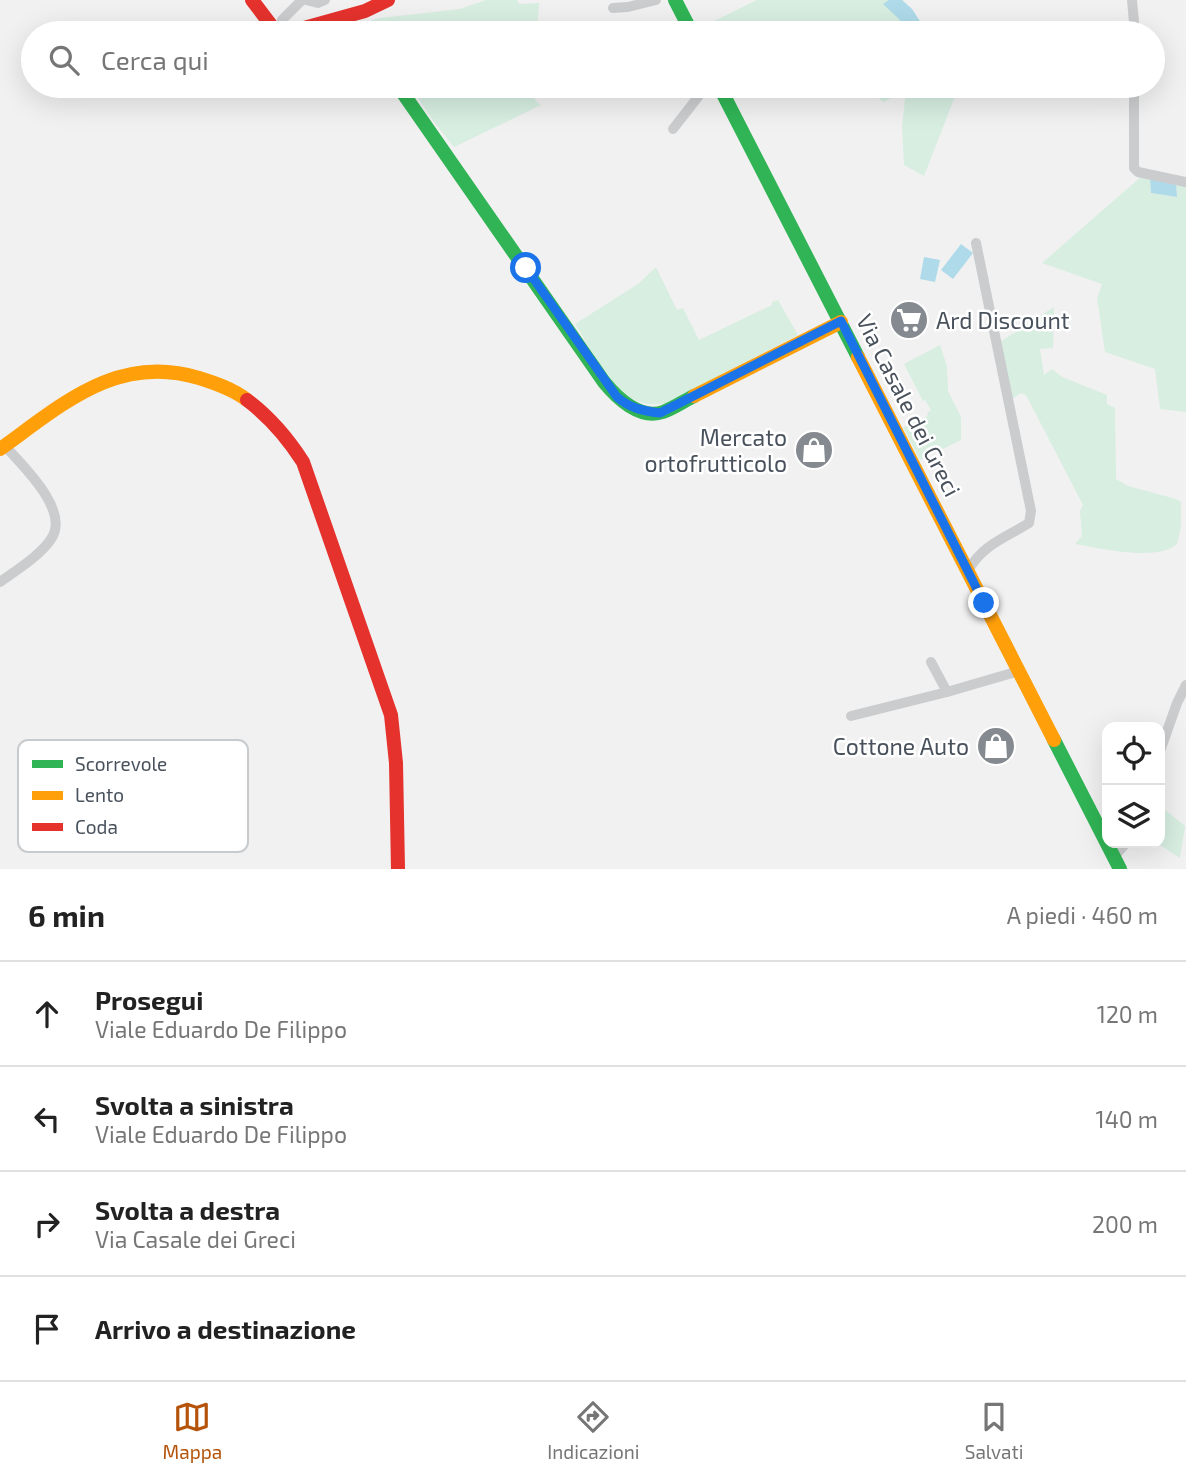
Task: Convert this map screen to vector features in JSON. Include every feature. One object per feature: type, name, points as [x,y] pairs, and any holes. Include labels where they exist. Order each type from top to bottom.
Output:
[{"type":"street","points":[[252,0],[269,21]]},
{"type":"street","points":[[282,21],[304,0],[318,3],[325,0]]},
{"type":"street","points":[[329,21],[365,11],[388,0]]},
{"type":"street","points":[[613,8],[656,0]]},
{"type":"street","points":[[675,0],[686,21]]},
{"type":"street","points":[[1132,0],[1134,21]]},
{"type":"street","points":[[406,98],[604,382],[629,407],[660,413],[841,321]]},
{"type":"street","points":[[674,129],[697,98]]},
{"type":"street","name":"Via Casale dei Greci","points":[[725,98],[1117,863]]},
{"type":"street","points":[[1134,98],[1134,168],[1138,172],[1186,181]]},
{"type":"street","points":[[968,571],[981,552],[1029,523],[1031,511],[976,243]]},
{"type":"street","points":[[0,583],[51,539],[55,519],[53,507],[40,488],[2,447],[83,391],[135,373],[169,372],[204,378],[239,393],[274,419],[287,434],[303,462],[391,715],[396,763],[398,869]]},
{"type":"street","points":[[931,662],[947,692]]},
{"type":"street","points":[[851,716],[947,692],[1019,670]]},
{"type":"street","points":[[1165,737],[1186,685]]},
{"type":"green space","points":[[486,0],[517,0],[519,4],[539,3],[538,21],[369,21],[380,18],[460,9]]},
{"type":"green space","points":[[757,0],[902,0],[920,21],[714,21]]},
{"type":"green space","points":[[418,98],[535,98],[541,105],[454,147]]},
{"type":"green space","points":[[905,98],[954,98],[924,176],[904,165],[902,126]]},
{"type":"green space","points":[[1142,176],[1150,178],[1151,193],[1177,197],[1176,182],[1186,184],[1186,412],[1160,409],[1155,369],[1105,352],[1097,298],[1102,284],[1042,263]]},
{"type":"green space","points":[[656,267],[677,310],[683,308],[699,340],[778,300],[798,335],[666,403],[650,404],[635,400],[611,380],[575,324],[638,284]]},
{"type":"green space","points":[[1054,307],[1053,348],[1040,349],[1044,375],[1052,369],[1062,377],[1107,395],[1107,404],[1115,408],[1116,479],[1128,486],[1181,502],[1181,526],[1177,544],[1168,549],[1143,553],[1075,544],[1082,536],[1080,511],[1083,505],[1026,395],[1021,393],[1012,399],[1000,342]]},
{"type":"green space","points":[[940,345],[947,366],[948,391],[961,417],[961,440],[920,460],[903,427],[928,416],[927,413],[931,410],[925,400],[923,401],[904,364]]},
{"type":"green space","points":[[1165,810],[1185,826],[1180,858],[1165,848]]},
{"type":"water","points":[[889,0],[902,0],[920,21],[900,21],[883,4]]},
{"type":"water","points":[[1150,178],[1176,182],[1177,197],[1151,193]]},
{"type":"water","points":[[961,244],[973,253],[953,279],[941,270]]},
{"type":"water","points":[[924,257],[940,260],[935,282],[920,279]]},
{"type":"traffic: fast","points":[[675,0],[686,21]]},
{"type":"traffic: fast","points":[[406,98],[609,388],[630,406],[654,414],[694,396]]},
{"type":"traffic: fast","points":[[725,98],[858,357]]},
{"type":"traffic: fast","points":[[1054,740],[1120,869]]},
{"type":"traffic: slow","points":[[694,396],[841,322]]},
{"type":"traffic: slow","points":[[858,357],[1054,740]]},
{"type":"traffic: slow","points":[[0,449],[92,388],[116,378],[142,372],[169,372],[199,378],[218,384],[247,400]]},
{"type":"traffic: jam","points":[[252,0],[268,21]]},
{"type":"traffic: jam","points":[[329,21],[365,11],[388,0]]},
{"type":"traffic: jam","points":[[247,400],[278,428],[303,462],[391,715],[396,763],[398,869]]},
{"type":"place","name":"Ard Discount","points":[[909,320]]},
{"type":"place","name":"Mercato ortofrutticolo","points":[[814,450]]},
{"type":"place","name":"Cottone Auto","points":[[996,746]]},
{"type":"route","points":[[526,268],[604,382],[629,407],[643,412],[660,413],[841,321],[984,603]]}]
